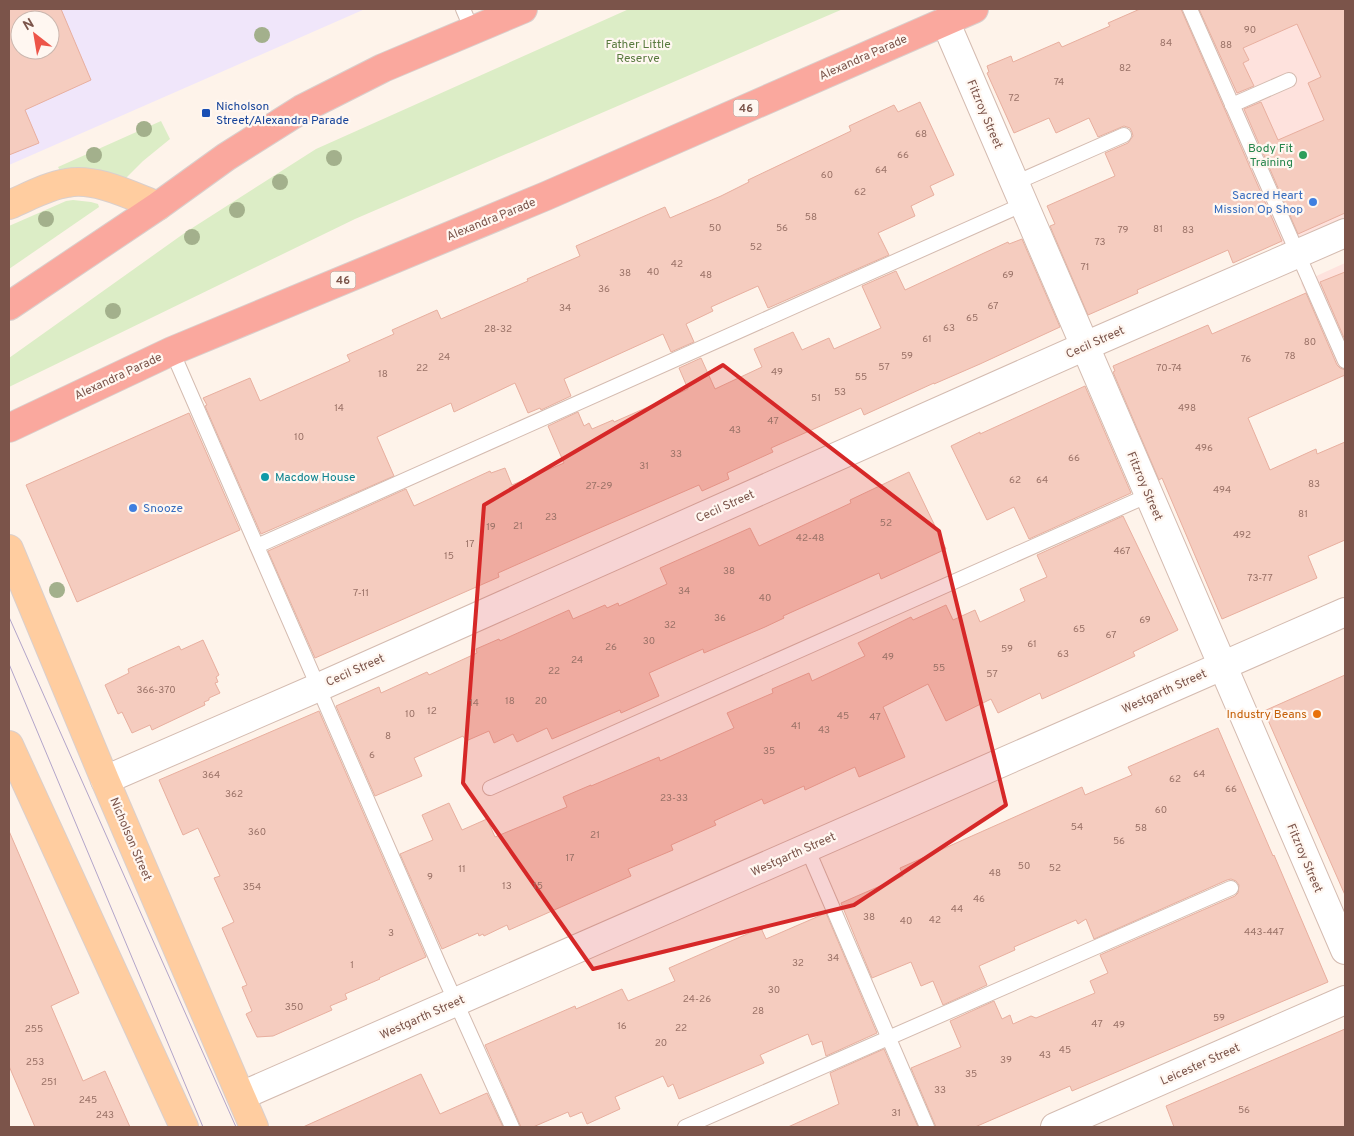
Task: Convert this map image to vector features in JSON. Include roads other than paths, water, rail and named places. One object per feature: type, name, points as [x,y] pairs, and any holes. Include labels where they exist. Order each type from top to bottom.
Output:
[{"type":"highway","points":[[9,306],[158,206],[226,157],[302,109],[383,68],[468,20],[523,9]]},
{"type":"highway","name":"Alexandra Parade","points":[[9,428],[172,351],[546,196],[974,9]]},
{"type":"main road","points":[[9,205],[50,187],[69,182],[84,182],[98,184],[158,206]]},
{"type":"main road","name":"Nicholson Street","points":[[9,549],[105,780],[254,1127]]},
{"type":"main road","points":[[9,745],[184,1127]]},
{"type":"street","name":"Fitzroy Street","points":[[945,21],[1345,950]]},
{"type":"street","name":"Cecil Street","points":[[105,780],[1086,346],[1345,234]]},
{"type":"street","name":"Westgarth Street","points":[[241,1096],[1345,612]]},
{"type":"street","name":"Leicester Street","points":[[1055,1127],[1345,1000]]},
{"type":"lane","points":[[1190,9],[1345,361]]},
{"type":"lane","points":[[1232,105],[1289,80]]},
{"type":"lane","points":[[257,546],[1019,194],[1124,135]]},
{"type":"lane","points":[[172,351],[512,1127]]},
{"type":"lane","points":[[490,788],[1150,495]]},
{"type":"lane","points":[[806,848],[927,1127]]},
{"type":"lane","points":[[685,1127],[1232,888]]},
{"type":"tram line","points":[[9,617],[236,1127]]},
{"type":"tram line","points":[[9,664],[203,1127]]},
{"type":"place","name":"Nicholson Street/Alexandra Parade","points":[[206,113]]},
{"type":"place","name":"Body Fit Training","points":[[1303,155]]},
{"type":"place","name":"Sacred Heart Mission Op Shop","points":[[1313,202]]},
{"type":"place","name":"Macdow House","points":[[265,477]]},
{"type":"place","name":"Snooze","points":[[133,508]]},
{"type":"place","name":"Industry Beans","points":[[1317,714]]},
{"type":"park label","name":"Father Little Reserve","points":[[638,51]]}]
